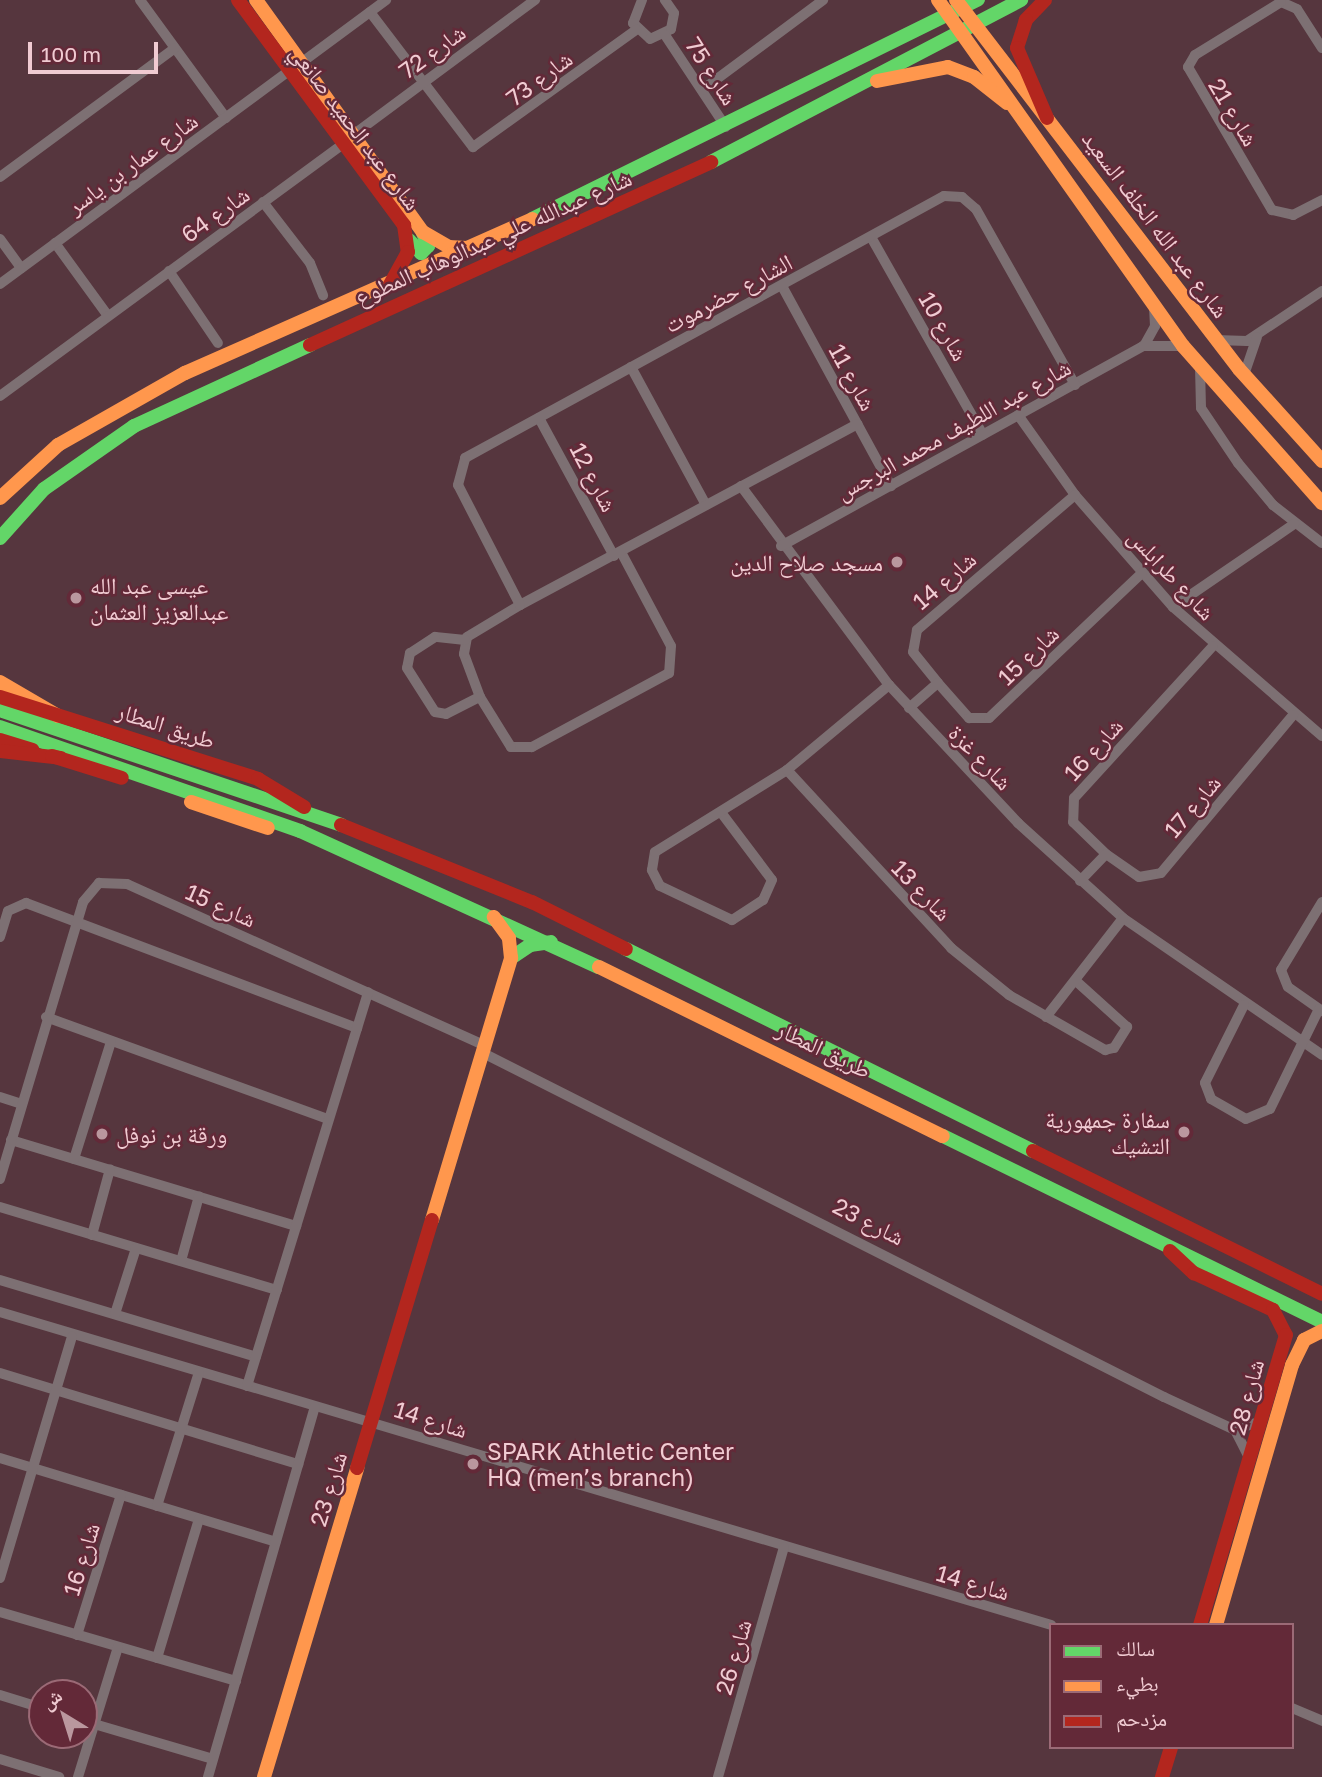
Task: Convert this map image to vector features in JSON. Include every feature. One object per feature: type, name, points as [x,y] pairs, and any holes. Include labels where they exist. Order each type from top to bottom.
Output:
[{"type":"main road","name":"شارع عبد الحميد صانعي","points":[[238,0],[263,42],[311,107],[348,139],[423,232],[449,247],[473,248]]},
{"type":"main road","name":"شارع عبد الحميد صانعي","points":[[256,0],[305,60],[328,94],[348,139],[409,240],[389,285]]},
{"type":"main road","name":"شارع عبد الله الخلف السعيد","points":[[938,0],[1007,103],[1199,368],[1322,503]]},
{"type":"main road","name":"شارع عبدالله علي عبدالوهاب المطوع","points":[[0,498],[58,445],[186,373],[473,248],[726,127],[948,15],[959,4],[978,0]]},
{"type":"main road","name":"شارع عبدالله علي عبدالوهاب المطوع","points":[[0,538],[87,455],[208,389],[768,136],[1021,0]]},
{"type":"main road","points":[[1045,0],[1026,20],[1017,48],[1047,118]]},
{"type":"main road","name":"شارع عبد الله الخلف السعيد","points":[[959,4],[1216,340],[1322,461]]},
{"type":"main road","points":[[263,42],[267,29],[281,29]]},
{"type":"main road","points":[[864,83],[948,66],[974,77],[1007,103]]},
{"type":"main road","points":[[311,107],[325,107],[328,94]]},
{"type":"main road","points":[[409,240],[416,252],[426,250],[423,232]]},
{"type":"main road","points":[[1113,248],[1118,233],[1134,232]]},
{"type":"main road","points":[[208,389],[207,374],[276,343],[309,319]]},
{"type":"main road","points":[[0,482],[58,445]]},
{"type":"main road","points":[[0,682],[58,716]]},
{"type":"main road","name":"طريق المطار","points":[[0,697],[258,779],[310,812]]},
{"type":"main road","name":"طريق المطار","points":[[0,710],[132,751],[310,812],[532,902],[1322,1294]]},
{"type":"main road","name":"طريق المطار","points":[[0,727],[128,766],[300,831],[552,942],[1322,1322]]},
{"type":"main road","name":"طريق المطار","points":[[0,740],[61,758],[244,821],[300,831]]},
{"type":"main road","points":[[0,751],[61,758]]},
{"type":"main road","points":[[492,915],[509,938],[512,958],[530,945],[552,942]]},
{"type":"main road","name":"شارع 23","points":[[264,1777],[482,1049],[512,958]]},
{"type":"main road","points":[[785,1055],[905,1106],[916,1102],[913,1091]]},
{"type":"main road","name":"شارع 28","points":[[1161,1243],[1194,1273],[1273,1310],[1285,1324],[1251,1465],[1201,1623]]},
{"type":"main road","name":"شارع 28","points":[[1217,1623],[1292,1366],[1304,1340],[1322,1331]]},
{"type":"main road","points":[[1162,1777],[1170,1749]]},
{"type":"main road","points":[[1168,1777],[1176,1749]]},
{"type":"street","points":[[140,0],[226,118]]},
{"type":"street","points":[[305,60],[386,0]]},
{"type":"street","name":"شارع 72","points":[[348,139],[535,0]]},
{"type":"street","points":[[641,0],[632,15],[636,30],[650,39],[665,35],[674,21],[671,2]]},
{"type":"street","points":[[702,90],[822,1]]},
{"type":"street","name":"شارع 21","points":[[1322,48],[1297,9],[1281,2],[1195,55],[1188,67],[1272,211],[1293,215],[1322,200]]},
{"type":"street","points":[[370,12],[421,83]]},
{"type":"street","name":"شارع 73","points":[[421,83],[463,141],[473,147],[486,142],[636,30]]},
{"type":"street","name":"شارع 75","points":[[665,35],[726,127]]},
{"type":"street","points":[[0,177],[175,48]]},
{"type":"street","name":"شارع عمار بن ياسر","points":[[0,284],[286,74]]},
{"type":"street","name":"شارع 64","points":[[0,396],[348,139]]},
{"type":"street","name":"الشارع حضرموت","points":[[520,605],[456,473],[465,458],[944,195],[967,200],[1075,385]]},
{"type":"street","points":[[263,202],[310,263],[323,295]]},
{"type":"street","name":"شارع 10","points":[[871,237],[983,435]]},
{"type":"street","points":[[0,239],[21,268]]},
{"type":"street","points":[[55,243],[108,316]]},
{"type":"street","points":[[169,271],[218,343]]},
{"type":"street","name":"شارع 11","points":[[782,286],[891,486]]},
{"type":"street","points":[[1216,340],[1237,344],[1257,337],[1322,291]]},
{"type":"street","points":[[1143,346],[1155,327],[1154,307]]},
{"type":"street","points":[[1244,375],[1257,337]]},
{"type":"street","name":"شارع عبد اللطيف محمد البرجس","points":[[781,545],[1143,346],[1183,346]]},
{"type":"street","points":[[631,367],[705,505]]},
{"type":"street","points":[[1199,368],[1201,408],[1238,463],[1294,524],[1322,543]]},
{"type":"street","name":"شارع طرابلس","points":[[1018,415],[1074,495],[1173,607],[1213,646],[1293,715],[1322,736]]},
{"type":"street","name":"شارع 12","points":[[540,418],[617,554]]},
{"type":"street","points":[[480,697],[446,714],[435,712],[407,668],[410,653],[435,637],[465,640],[520,605],[857,424]]},
{"type":"street","name":"شارع غزة","points":[[741,486],[781,545],[889,685],[1080,881],[1124,918],[1244,1006],[1322,1055]]},
{"type":"street","name":"شارع 14","points":[[938,683],[913,652],[917,630],[1074,495]]},
{"type":"street","points":[[1173,607],[1294,524]]},
{"type":"street","points":[[465,640],[480,697],[508,744],[524,749],[668,673],[671,646],[617,554]]},
{"type":"street","name":"شارع 15","points":[[938,683],[969,718],[989,718],[1142,573]]},
{"type":"street","name":"شارع 16","points":[[1106,854],[1073,822],[1074,798],[1213,646]]},
{"type":"street","points":[[909,708],[938,683]]},
{"type":"street","points":[[723,815],[772,880],[763,900],[732,920],[660,886],[652,870],[655,852],[723,815],[787,770],[889,685]]},
{"type":"street","name":"شارع 17","points":[[1106,854],[1139,877],[1161,873],[1293,715]]},
{"type":"street","name":"شارع 13","points":[[787,770],[951,948],[1046,1017],[1105,1049],[1120,1042],[1124,1023],[1076,981]]},
{"type":"street","points":[[1080,881],[1106,854]]},
{"type":"street","name":"شارع 15","points":[[0,1180],[46,1017],[92,887],[127,884],[368,992],[482,1049]]},
{"type":"street","points":[[1244,1006],[1207,1075],[1211,1099],[1246,1119],[1260,1118],[1321,1010],[1288,986],[1281,970],[1322,902]]},
{"type":"street","points":[[0,937],[8,911],[18,904],[78,922],[357,1028]]},
{"type":"street","points":[[1046,1017],[1124,918]]},
{"type":"street","points":[[247,1386],[368,992]]},
{"type":"street","points":[[46,1017],[328,1119]]},
{"type":"street","points":[[75,1158],[111,1042]]},
{"type":"street","name":"شارع 23","points":[[482,1049],[1164,1397],[1235,1430]]},
{"type":"street","points":[[0,1097],[21,1104]]},
{"type":"street","points":[[11,1140],[296,1226]]},
{"type":"street","points":[[92,1235],[110,1169]]},
{"type":"street","points":[[181,1261],[199,1196]]},
{"type":"street","points":[[0,1207],[277,1290]]},
{"type":"street","points":[[115,1314],[135,1248]]},
{"type":"street","points":[[0,1280],[256,1357]]},
{"type":"street","name":"شارع 14","points":[[0,1312],[72,1337],[372,1421],[784,1547],[1049,1624]]},
{"type":"street","points":[[0,1578],[72,1337]]},
{"type":"street","points":[[157,1506],[199,1372]]},
{"type":"street","points":[[0,1373],[298,1464]]},
{"type":"street","points":[[208,1777],[315,1407]]},
{"type":"street","points":[[1251,1465],[1235,1430],[1253,1427],[1265,1415]]},
{"type":"street","points":[[0,1458],[276,1542]]},
{"type":"street","name":"شارع 16","points":[[77,1635],[121,1495]]},
{"type":"street","points":[[157,1658],[199,1519]]},
{"type":"street","name":"شارع 26","points":[[718,1777],[784,1547]]},
{"type":"street","points":[[0,1612],[236,1681]]},
{"type":"street","points":[[98,1714],[118,1647]]},
{"type":"street","points":[[0,1695],[28,1704]]},
{"type":"street","points":[[1294,1709],[1322,1721]]},
{"type":"street","points":[[98,1725],[213,1759]]},
{"type":"street","points":[[78,1777],[87,1749]]},
{"type":"street","points":[[0,1759],[59,1777]]},
{"type":"traffic: fast","points":[[532,219],[978,0]]},
{"type":"traffic: fast","points":[[711,162],[1021,0]]},
{"type":"traffic: fast","points":[[409,240],[421,253],[428,246],[423,233]]},
{"type":"traffic: fast","points":[[0,538],[44,489],[134,426],[310,345]]},
{"type":"traffic: fast","points":[[0,710],[341,825]]},
{"type":"traffic: fast","points":[[0,727],[300,831],[599,967]]},
{"type":"traffic: fast","points":[[511,958],[530,945],[551,942]]},
{"type":"traffic: fast","points":[[626,949],[1033,1151]]},
{"type":"traffic: fast","points":[[943,1136],[1322,1322]]},
{"type":"traffic: slow","points":[[256,0],[423,232],[449,247],[471,248]]},
{"type":"traffic: slow","points":[[938,0],[1183,346],[1322,503]]},
{"type":"traffic: slow","points":[[956,0],[1239,369],[1322,461]]},
{"type":"traffic: slow","points":[[877,81],[948,67],[974,77],[1007,103]]},
{"type":"traffic: slow","points":[[0,498],[58,445],[185,373],[532,219]]},
{"type":"traffic: slow","points":[[0,682],[58,716]]},
{"type":"traffic: slow","points":[[191,802],[268,828]]},
{"type":"traffic: slow","points":[[432,1220],[511,958],[509,938],[494,917]]},
{"type":"traffic: slow","points":[[599,967],[943,1136]]},
{"type":"traffic: slow","points":[[1217,1623],[1292,1365],[1304,1340],[1322,1331]]},
{"type":"traffic: slow","points":[[264,1777],[357,1468]]},
{"type":"traffic: jam","points":[[238,0],[404,225],[408,252],[390,284]]},
{"type":"traffic: jam","points":[[1045,0],[1026,20],[1017,48],[1047,118]]},
{"type":"traffic: jam","points":[[310,345],[711,162]]},
{"type":"traffic: jam","points":[[0,697],[258,779],[304,807]]},
{"type":"traffic: jam","points":[[0,740],[32,750]]},
{"type":"traffic: jam","points":[[0,751],[61,758]]},
{"type":"traffic: jam","points":[[52,756],[122,778]]},
{"type":"traffic: jam","points":[[341,825],[532,902],[626,949]]},
{"type":"traffic: jam","points":[[1033,1151],[1322,1294]]},
{"type":"traffic: jam","points":[[357,1468],[432,1220]]},
{"type":"traffic: jam","points":[[1170,1251],[1194,1273],[1273,1310],[1286,1335],[1201,1623]]},
{"type":"traffic: jam","points":[[1162,1777],[1170,1749]]},
{"type":"place","name":"مسجد صلاح الدين","points":[[897,562]]},
{"type":"place","name":"عيسى عبد الله عبدالعزيز العثمان","points":[[76,598]]},
{"type":"place","name":"سفارة جمهورية التشيك","points":[[1184,1132]]},
{"type":"place","name":"ورقة بن نوفل","points":[[102,1134]]},
{"type":"place","name":"SPARK Athletic Center HQ (men’s branch)","points":[[473,1464]]}]
